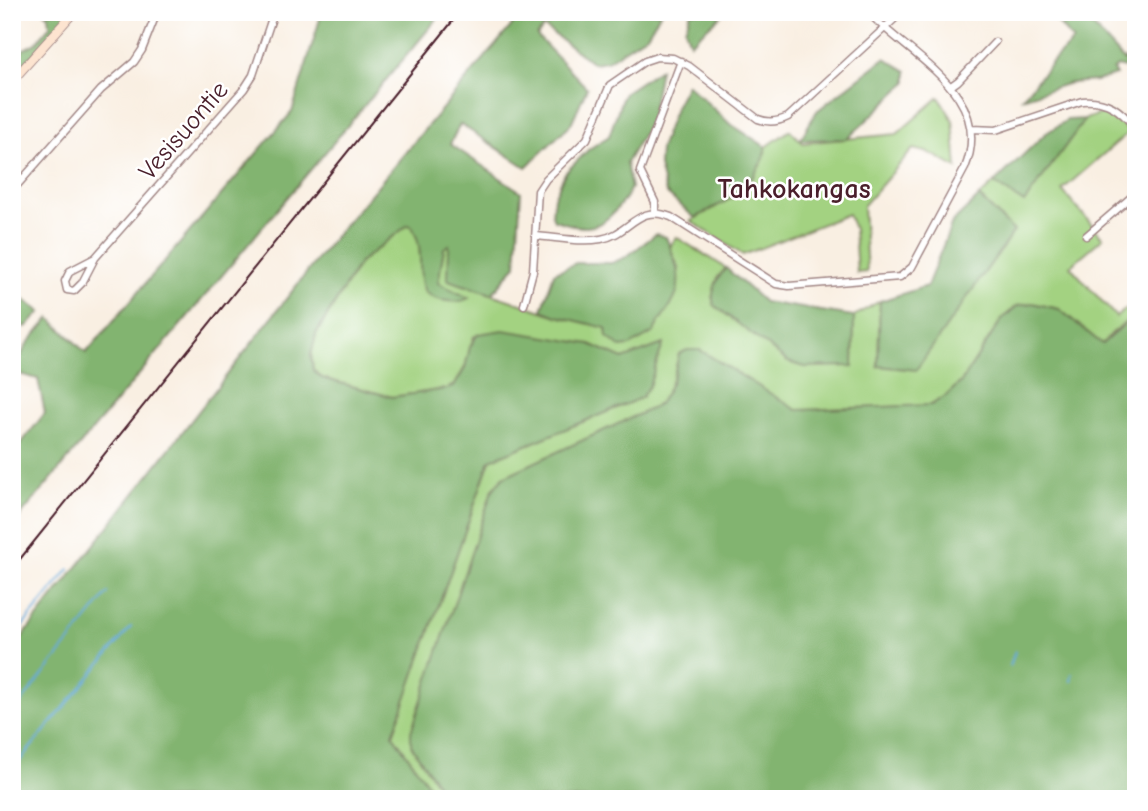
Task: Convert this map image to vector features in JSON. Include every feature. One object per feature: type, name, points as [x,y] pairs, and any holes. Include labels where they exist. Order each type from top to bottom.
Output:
[{"type":"main road","points":[[12,81],[74,12]]},
{"type":"street","points":[[12,191],[101,90],[134,62],[142,50],[157,12]]},
{"type":"street","name":"Vesisuontie","points":[[95,258],[70,271],[65,281],[66,290],[74,290],[82,283],[95,258],[244,89],[253,75],[274,12]]},
{"type":"street","points":[[535,236],[604,239],[643,214],[655,212],[671,217],[776,284],[789,286],[900,277],[912,267],[965,168],[971,154],[972,130],[964,108],[951,86],[868,12]]},
{"type":"street","points":[[524,305],[533,271],[536,197],[541,185],[587,139],[610,85],[645,61],[664,57],[681,61],[758,119],[774,121],[788,117],[902,12]]},
{"type":"street","points":[[951,86],[995,42]]},
{"type":"street","points":[[655,212],[655,202],[640,171],[681,61]]},
{"type":"street","points":[[972,130],[996,130],[1091,100],[1108,103],[1117,108],[1136,128]]},
{"type":"street","points":[[1086,236],[1136,193]]},
{"type":"green space","points":[[45,12],[71,12],[12,79],[12,55],[36,43],[50,26],[49,16]]},
{"type":"green space","points":[[322,12],[443,12],[12,526],[12,455],[45,413],[38,379],[12,372],[27,344],[50,318],[86,353],[292,112]]},
{"type":"green space","points":[[523,12],[661,12],[647,35],[607,61],[593,63],[544,27],[537,36],[587,88],[571,124],[526,167],[460,124],[450,144],[521,192],[516,265],[492,294],[448,280],[449,245],[444,248],[438,283],[469,298],[451,301],[436,299],[428,294],[421,280],[418,240],[412,226],[408,225],[360,262],[316,334],[311,355],[313,370],[322,378],[392,397],[446,389],[455,385],[465,368],[470,347],[478,334],[503,330],[590,344],[623,359],[663,344],[649,386],[641,398],[490,460],[393,735],[438,799],[12,799],[12,650],[333,239]]},
{"type":"green space","points":[[691,12],[725,12],[690,43],[685,29]]},
{"type":"green space","points":[[1049,12],[1080,12],[1124,61],[1136,50],[1136,58],[1124,68],[1117,66],[1113,70],[1116,75],[1096,81],[1070,83],[1022,98],[1073,41]]},
{"type":"green space","points":[[885,58],[907,71],[907,82],[847,139],[800,140],[817,111]]},
{"type":"green space","points":[[660,69],[650,122],[626,163],[631,188],[623,201],[613,213],[594,226],[579,227],[554,220],[554,197],[565,173],[589,149],[609,136],[624,93]]},
{"type":"green space","points":[[687,84],[729,123],[766,147],[763,160],[744,191],[695,218],[666,193],[659,166],[660,149],[676,105]]},
{"type":"green space","points":[[939,97],[953,120],[957,168],[930,153],[913,149],[863,206],[867,272],[857,273],[854,229],[848,214],[743,255],[691,221],[744,191],[763,160],[766,147],[790,130],[803,143],[897,134]]},
{"type":"green space","points":[[1105,112],[1114,116],[1129,132],[1062,190],[1103,238],[1070,266],[1116,317],[1136,301],[1136,314],[1102,344],[1059,309],[1032,303],[1017,306],[1002,319],[962,381],[931,405],[805,411],[797,410],[679,354],[668,389],[655,407],[503,477],[492,491],[411,745],[447,799],[438,799],[393,735],[490,460],[641,398],[663,345],[623,359],[590,344],[474,336],[465,367],[455,385],[446,389],[392,397],[321,378],[313,370],[311,355],[316,334],[360,262],[408,225],[412,226],[419,243],[425,293],[468,298],[438,283],[444,247],[449,245],[449,280],[557,316],[607,328],[654,332],[658,319],[672,303],[679,269],[670,247],[676,237],[726,268],[718,277],[712,298],[853,366],[854,316],[880,301],[878,366],[1014,231],[979,197],[994,183],[1024,203],[1085,119]]},
{"type":"green space","points":[[1085,119],[1024,203],[994,183],[1045,134],[1067,120]]},
{"type":"green space","points":[[979,197],[1014,231],[916,370],[878,366],[880,301],[927,286],[952,223]]},
{"type":"green space","points":[[656,234],[666,237],[678,271],[678,288],[669,309],[654,332],[630,346],[620,347],[607,337],[606,328],[542,310],[554,273],[576,263],[612,263],[626,257]]},
{"type":"green space","points":[[726,268],[764,302],[854,316],[853,366],[805,367],[788,362],[714,305],[715,285]]},
{"type":"green space","points":[[12,291],[41,312],[26,327],[20,326],[12,339]]},
{"type":"green space","points":[[1032,303],[1059,309],[1102,344],[1136,314],[1136,799],[447,799],[411,745],[411,732],[492,491],[503,477],[655,407],[668,389],[679,354],[687,350],[700,350],[797,410],[931,405],[962,381],[1002,319],[1017,306]]},
{"type":"waterway","points":[[12,639],[69,569]]},
{"type":"waterway","points":[[12,714],[108,593]]},
{"type":"waterway","points":[[12,764],[17,764],[131,627]]},
{"type":"waterway","points":[[1010,666],[1015,651]]},
{"type":"waterway","points":[[1071,681],[1072,674]]},
{"type":"railway","points":[[12,569],[460,12]]},
{"type":"district","name":"Tahkokangas","points":[[794,188]]}]
